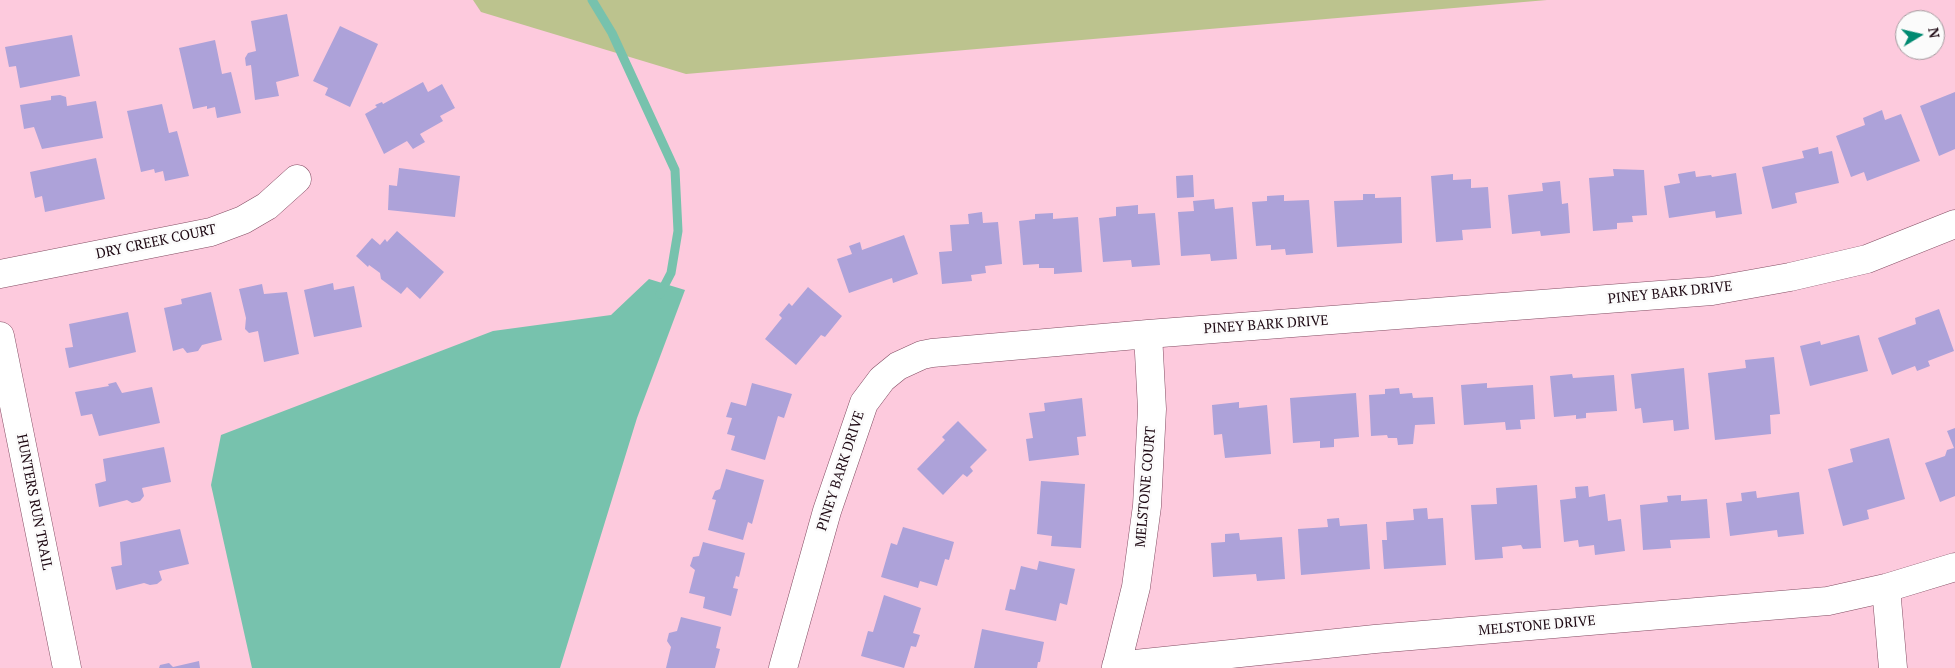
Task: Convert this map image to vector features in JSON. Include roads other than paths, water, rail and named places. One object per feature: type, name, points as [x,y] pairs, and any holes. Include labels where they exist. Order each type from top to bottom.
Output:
[{"type":"street","name":"DRY CREEK COURT","points":[[0,274],[211,232],[243,220],[267,206],[298,179]]},
{"type":"street","name":"PINEY BARK DRIVE","points":[[784,668],[830,502],[864,403],[882,379],[898,366],[932,352],[1712,291],[1790,277],[1867,258],[1955,224]]},
{"type":"street","name":"MELSTONE COURT","points":[[1116,667],[1136,587],[1147,506],[1152,409],[1148,334]]},
{"type":"street","name":"HUNTERS RUN TRAIL","points":[[0,336],[68,668]]},
{"type":"street","name":"MELSTONE DRIVE","points":[[1116,667],[1375,639],[1828,601],[1886,588],[1955,567]]},
{"type":"street","points":[[1886,588],[1894,668]]},
{"type":"waterway","points":[[592,0],[612,33],[675,170],[678,231],[671,273],[660,294]]}]
